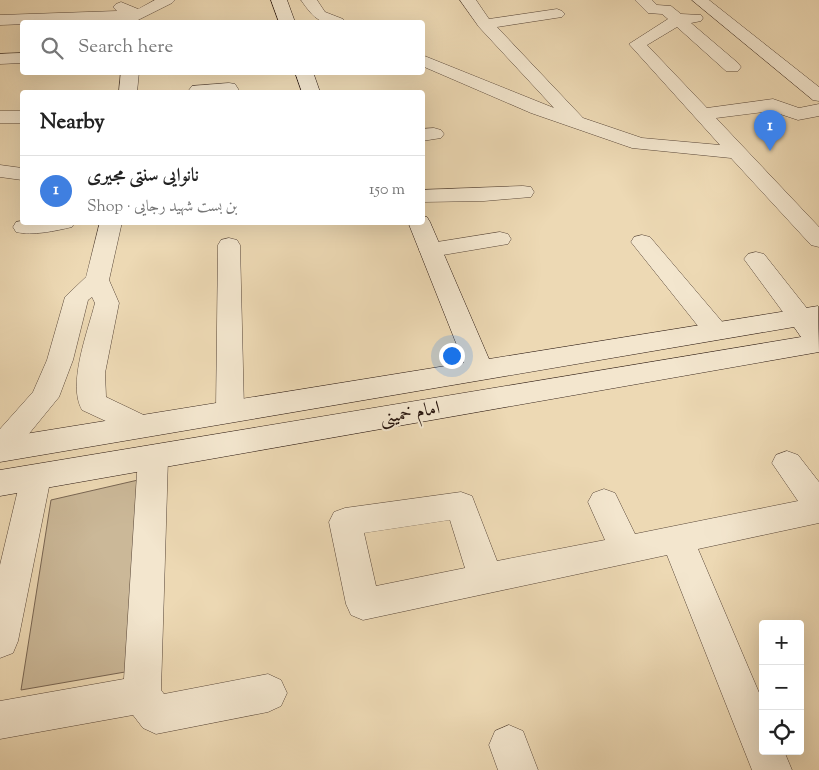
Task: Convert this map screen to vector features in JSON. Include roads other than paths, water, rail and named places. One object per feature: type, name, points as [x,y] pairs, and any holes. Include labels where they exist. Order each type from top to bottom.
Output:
[{"type":"street","points":[[0,20],[138,12],[167,0]]},
{"type":"street","points":[[279,0],[286,20]]},
{"type":"street","points":[[309,0],[319,15],[331,20]]},
{"type":"street","points":[[468,0],[485,24],[577,123]]},
{"type":"street","points":[[643,0],[653,10],[666,9],[691,12],[819,96]]},
{"type":"street","points":[[103,2],[138,12]]},
{"type":"street","points":[[691,12],[732,67]]},
{"type":"street","points":[[691,12],[637,44],[819,240]]},
{"type":"street","points":[[485,24],[557,14]]},
{"type":"street","points":[[0,59],[20,58]]},
{"type":"street","points":[[425,61],[538,109],[639,144],[737,152]]},
{"type":"street","points":[[128,90],[130,75]]},
{"type":"street","points":[[305,75],[310,90]]},
{"type":"street","points":[[198,90],[230,88],[230,90]]},
{"type":"street","points":[[702,114],[773,106],[798,114],[819,110]]},
{"type":"street","points":[[0,117],[20,117]]},
{"type":"street","points":[[0,171],[20,174]]},
{"type":"street","points":[[425,196],[523,192]]},
{"type":"street","points":[[24,227],[40,225]]},
{"type":"street","points":[[109,225],[97,280],[107,303],[91,373],[92,404],[140,426]]},
{"type":"street","points":[[420,225],[480,369]]},
{"type":"street","points":[[431,250],[500,239]]},
{"type":"street","points":[[642,242],[715,330]]},
{"type":"street","points":[[229,245],[230,410]]},
{"type":"street","points":[[756,259],[809,315],[819,343]]},
{"type":"street","points":[[0,450],[45,397],[60,360],[77,297],[97,280]]},
{"type":"street","name":"امام خمینی","points":[[0,450],[230,410],[809,315]]},
{"type":"street","name":"امام خمینی","points":[[0,483],[819,343]]},
{"type":"street","points":[[153,458],[142,695],[156,715],[268,693]]},
{"type":"street","points":[[787,463],[819,506]]},
{"type":"street","points":[[0,641],[36,477]]},
{"type":"street","points":[[604,502],[626,550]]},
{"type":"street","points":[[486,578],[819,510]]},
{"type":"street","points":[[677,539],[759,740]]},
{"type":"street","points":[[0,720],[142,695]]},
{"type":"street","points":[[765,755],[772,770]]},
{"type":"place","name":"نانوایی سنتی مجیری","points":[[770,151]]}]
